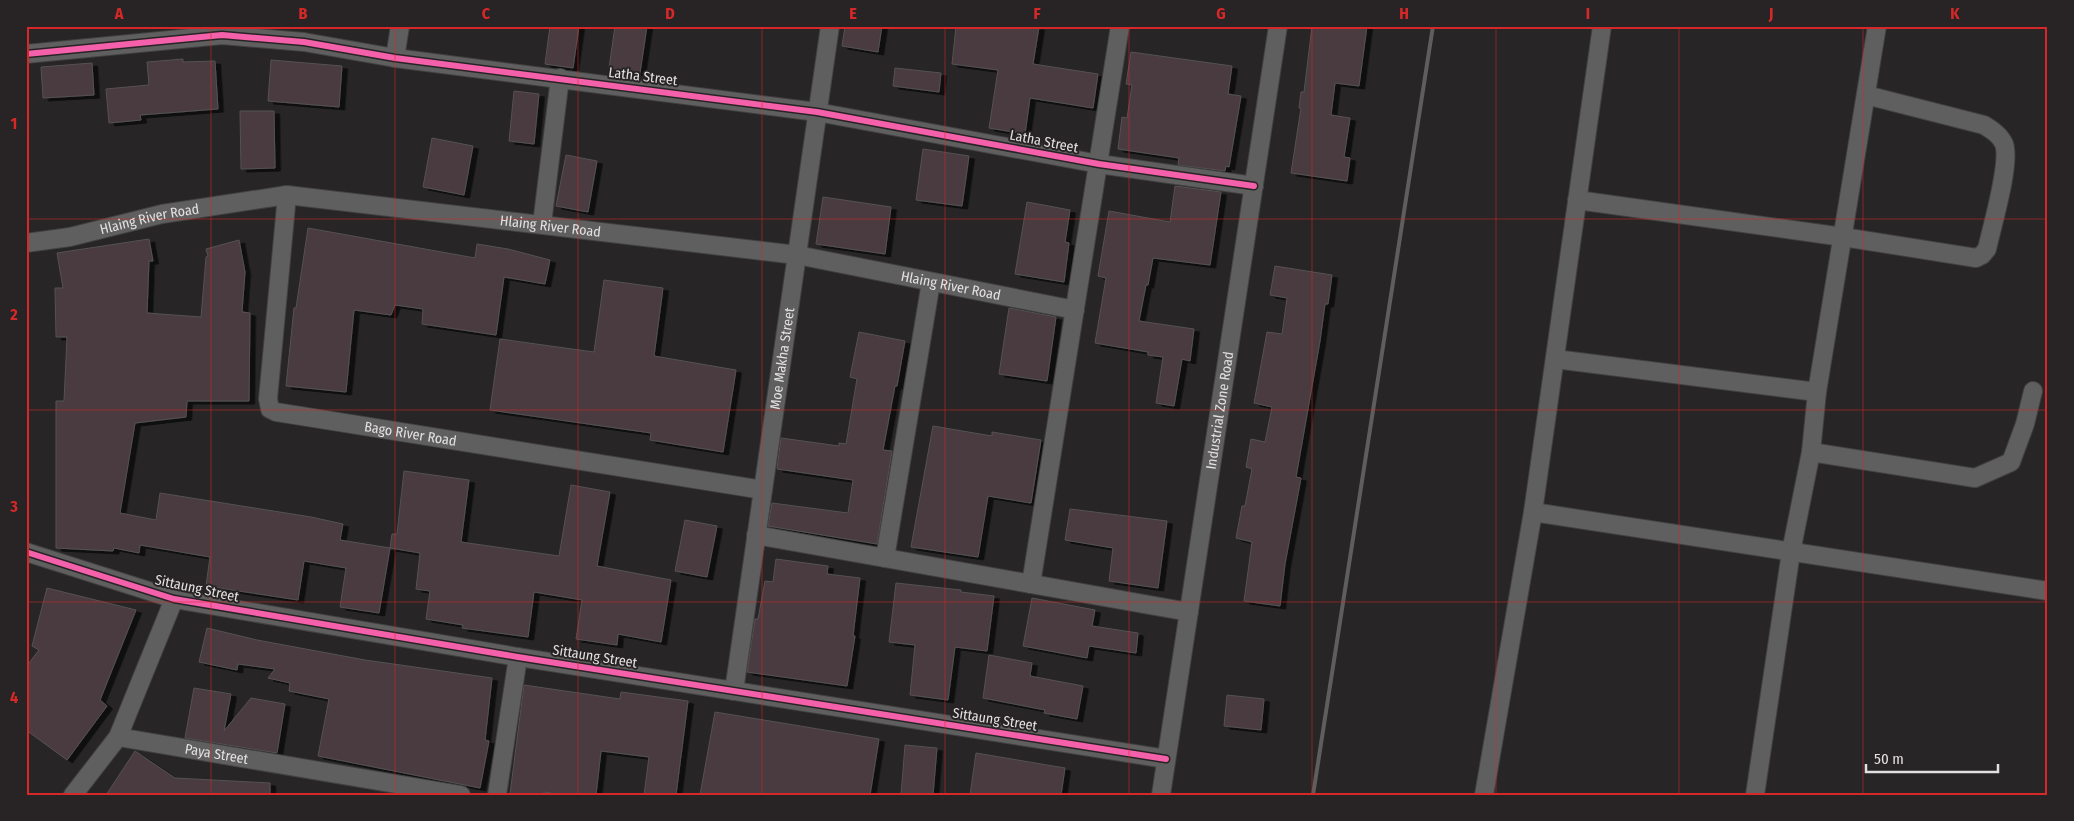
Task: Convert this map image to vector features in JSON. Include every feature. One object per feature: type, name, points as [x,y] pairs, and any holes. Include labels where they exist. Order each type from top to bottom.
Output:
[{"type":"street","points":[[395,58],[400,26]]},
{"type":"street","name":"Moe Makha Street","points":[[734,690],[830,26]]},
{"type":"street","name":"Industrial Zone Road","points":[[1161,795],[1278,26]]},
{"type":"street","points":[[1484,795],[1533,512],[1602,26]]},
{"type":"street","points":[[1755,795],[1791,552],[1811,452],[1817,392],[1877,26]]},
{"type":"street","points":[[1031,584],[1098,164],[1116,27]]},
{"type":"street","name":"Latha Street","points":[[26,54],[222,35],[304,42],[395,58],[817,112],[1098,164],[1254,186]]},
{"type":"street","points":[[542,224],[560,78]]},
{"type":"street","points":[[1577,200],[1843,237],[1976,258],[1982,255],[1987,249],[2006,162],[2004,145],[1998,135],[1984,125],[1866,95]]},
{"type":"street","name":"Hlaing River Road","points":[[26,243],[70,236],[162,214],[287,195],[797,255],[1075,310]]},
{"type":"street","name":"Bago River Road","points":[[287,195],[268,399],[270,409],[276,412],[763,490]]},
{"type":"street","points":[[885,558],[931,282]]},
{"type":"street","points":[[1554,359],[1817,392]]},
{"type":"street","points":[[1811,452],[1975,478],[2011,462],[2025,424],[2033,392]]},
{"type":"street","points":[[1533,512],[2048,591]]},
{"type":"street","points":[[756,535],[1189,612]]},
{"type":"street","name":"Sittaung Street","points":[[26,552],[174,599],[1166,759]]},
{"type":"street","points":[[73,795],[118,737],[174,599]]},
{"type":"street","points":[[497,795],[518,656]]},
{"type":"street","name":"Paya Street","points":[[118,737],[461,795]]},
{"type":"building","points":[[550,26],[579,26],[573,68],[545,64]]},
{"type":"building","points":[[615,26],[647,26],[640,73],[609,68]]},
{"type":"building","points":[[845,26],[882,26],[878,52],[842,46]]},
{"type":"building","points":[[956,26],[1039,27],[1033,64],[1098,74],[1093,108],[1030,98],[1025,134],[989,128],[998,70],[952,64]]},
{"type":"building","points":[[1312,26],[1367,26],[1359,86],[1335,83],[1331,115],[1350,118],[1344,157],[1350,158],[1347,181],[1291,173],[1301,108],[1299,108],[1301,92],[1304,92]]},
{"type":"building","points":[[1131,52],[1232,66],[1228,94],[1241,96],[1229,167],[1226,166],[1225,171],[1178,165],[1179,158],[1118,149],[1122,117],[1127,118],[1132,85],[1126,84]]},
{"type":"building","points":[[183,59],[183,62],[215,61],[218,109],[140,115],[141,120],[109,123],[106,89],[149,85],[147,62]]},
{"type":"building","points":[[271,60],[342,66],[339,107],[268,101]]},
{"type":"building","points":[[92,63],[94,95],[43,98],[41,67]]},
{"type":"building","points":[[895,68],[941,73],[939,92],[893,86]]},
{"type":"building","points":[[514,91],[539,94],[534,144],[509,141]]},
{"type":"building","points":[[240,111],[274,111],[275,168],[241,169]]},
{"type":"building","points":[[432,138],[473,146],[464,195],[423,187]]},
{"type":"building","points":[[923,149],[969,156],[962,206],[916,200]]},
{"type":"building","points":[[566,155],[597,161],[588,212],[556,206]]},
{"type":"building","points":[[1175,186],[1221,192],[1210,265],[1153,258],[1148,285],[1146,285],[1139,321],[1194,329],[1190,361],[1182,359],[1174,406],[1156,403],[1163,357],[1148,355],[1148,352],[1095,343],[1106,278],[1098,276],[1109,211],[1170,222]]},
{"type":"building","points":[[823,197],[891,207],[885,254],[816,244]]},
{"type":"building","points":[[1027,202],[1070,210],[1065,242],[1069,243],[1064,282],[1015,274]]},
{"type":"building","points":[[308,228],[475,258],[477,244],[508,249],[550,260],[545,284],[504,277],[496,335],[422,324],[423,309],[395,305],[391,315],[354,310],[346,392],[286,386],[294,308],[296,308]]},
{"type":"building","points":[[149,239],[153,261],[149,261],[147,313],[201,317],[206,257],[208,256],[206,249],[239,240],[245,272],[242,312],[250,313],[249,401],[187,401],[186,417],[135,423],[120,513],[156,520],[160,493],[311,517],[343,524],[340,540],[390,548],[379,613],[340,607],[346,568],[304,561],[298,600],[206,586],[210,557],[140,545],[139,553],[114,548],[113,551],[56,548],[56,401],[64,401],[67,337],[56,337],[55,288],[63,288],[57,253]]},
{"type":"building","points":[[1275,266],[1332,275],[1328,304],[1325,304],[1296,477],[1301,478],[1285,564],[1280,606],[1244,601],[1252,542],[1236,538],[1242,506],[1245,506],[1252,469],[1246,467],[1251,439],[1265,442],[1272,407],[1254,403],[1267,332],[1282,334],[1287,298],[1270,295]]},
{"type":"building","points":[[604,280],[663,288],[654,356],[736,370],[723,452],[650,440],[651,433],[490,410],[500,339],[594,352]]},
{"type":"building","points":[[1009,308],[1056,317],[1047,381],[999,374]]},
{"type":"building","points":[[859,332],[905,341],[883,450],[892,451],[877,544],[768,526],[772,503],[848,513],[853,480],[777,469],[781,438],[839,446],[839,443],[846,444],[857,379],[850,377]]},
{"type":"building","points":[[933,426],[992,436],[992,432],[1041,440],[1031,503],[988,496],[978,557],[911,547]]},
{"type":"building","points":[[404,471],[469,480],[461,542],[559,556],[571,485],[610,492],[597,566],[671,580],[661,642],[618,634],[617,645],[576,639],[582,600],[534,592],[528,637],[462,628],[463,625],[426,619],[430,591],[416,589],[420,553],[390,548],[392,534],[397,534]]},
{"type":"building","points":[[1070,509],[1167,521],[1158,588],[1109,581],[1113,548],[1065,540]]},
{"type":"building","points":[[685,520],[717,526],[707,577],[675,571]]},
{"type":"building","points":[[776,559],[828,566],[827,574],[860,578],[853,636],[855,636],[847,686],[747,672],[755,619],[758,619],[765,581],[773,582]]},
{"type":"building","points":[[896,583],[961,590],[961,592],[994,596],[987,651],[955,647],[948,700],[910,695],[915,645],[889,642]]},
{"type":"building","points":[[47,588],[136,610],[100,700],[107,706],[67,760],[26,730],[26,667],[39,650],[32,646]]},
{"type":"building","points":[[1032,598],[1095,610],[1092,626],[1138,633],[1136,653],[1089,646],[1087,658],[1023,646]]},
{"type":"building","points":[[207,628],[257,640],[365,660],[492,678],[485,740],[489,741],[480,788],[318,756],[329,699],[289,691],[290,683],[268,678],[275,669],[238,664],[237,670],[199,662]]},
{"type":"building","points":[[989,655],[1032,663],[1030,676],[1083,686],[1077,719],[1044,713],[1045,710],[983,698]]},
{"type":"building","points":[[524,685],[620,699],[621,692],[688,701],[676,795],[644,795],[649,757],[601,751],[596,795],[562,795],[544,792],[543,795],[510,794]]},
{"type":"building","points":[[194,688],[231,694],[224,731],[251,698],[285,704],[277,753],[185,738]]},
{"type":"building","points":[[1227,695],[1264,699],[1261,730],[1224,726]]},
{"type":"building","points":[[715,712],[879,739],[870,795],[700,795]]},
{"type":"building","points":[[905,745],[937,748],[933,795],[901,795]]},
{"type":"building","points":[[135,751],[175,778],[270,783],[270,795],[106,795]]},
{"type":"building","points":[[976,753],[1065,768],[1061,795],[970,795]]},
{"type":"railway","points":[[1313,795],[1433,26]]},
{"type":"cycle path","points":[[26,54],[222,35],[304,42],[395,58],[817,112],[1099,164],[1254,186]]},
{"type":"cycle path","points":[[26,552],[174,599],[518,657],[1166,759]]}]
